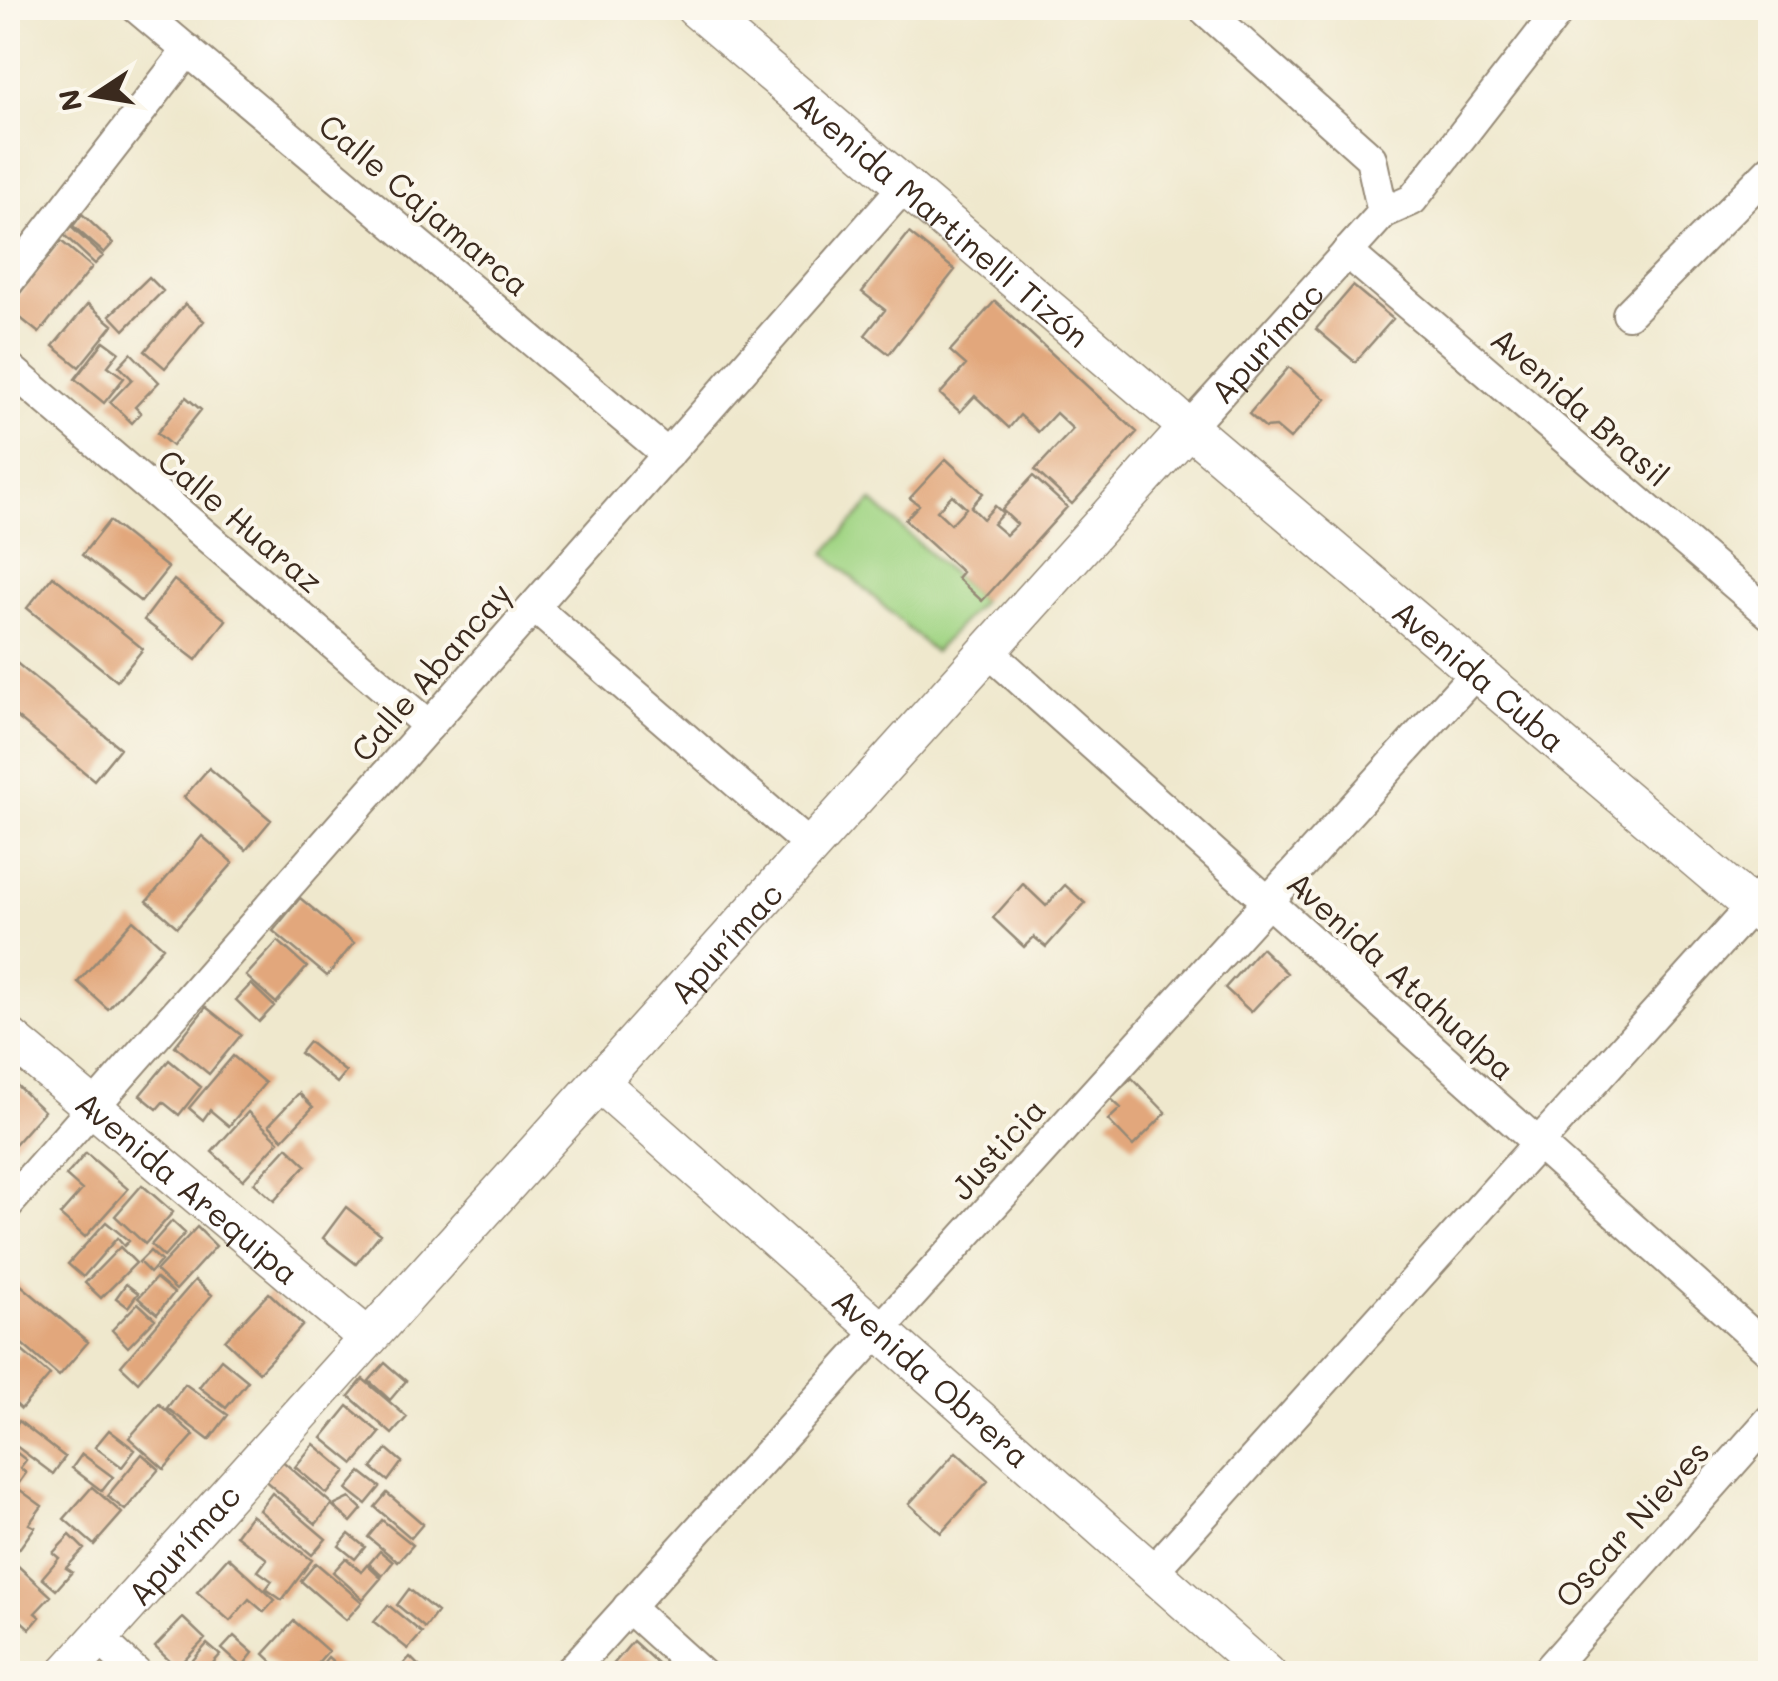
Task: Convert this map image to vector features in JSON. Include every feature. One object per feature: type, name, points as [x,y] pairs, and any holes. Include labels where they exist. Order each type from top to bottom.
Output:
[{"type":"street","name":"Calle Cajamarca","points":[[137,8],[668,455]]},
{"type":"street","name":"Avenida Martinelli Tizón","points":[[696,8],[1191,425]]},
{"type":"street","points":[[1203,8],[1371,158],[1383,213]]},
{"type":"street","name":"Apurímac","points":[[66,1674],[1347,252],[1383,213],[1412,200],[1562,8]]},
{"type":"street","points":[[8,282],[188,50]]},
{"type":"street","points":[[1628,314],[1770,170]]},
{"type":"street","name":"Calle Abancay","points":[[8,1204],[906,184]]},
{"type":"street","name":"Avenida Brasil","points":[[1347,252],[1770,614]]},
{"type":"street","name":"Calle Huaraz","points":[[8,367],[429,726]]},
{"type":"street","name":"Avenida Cuba","points":[[1191,425],[1478,670],[1764,904]]},
{"type":"street","points":[[534,607],[811,846]]},
{"type":"street","name":"Avenida Atahualpa","points":[[988,651],[1770,1351]]},
{"type":"street","name":"Justicia","points":[[568,1674],[1478,670]]},
{"type":"street","points":[[1152,1572],[1538,1144],[1764,904]]},
{"type":"street","name":"Avenida Arequipa","points":[[8,1036],[368,1338]]},
{"type":"street","name":"Avenida Obrera","points":[[599,1082],[1267,1674]]},
{"type":"street","name":"Oscar Nieves","points":[[1545,1674],[1770,1420]]},
{"type":"street","points":[[628,1608],[702,1674]]},
{"type":"street","points":[[98,1638],[136,1674]]},
{"type":"green space","points":[[872,501],[982,601],[934,652],[825,553]]},
{"type":"building","points":[[82,214],[113,243],[104,253],[73,226]]},
{"type":"building","points":[[71,227],[103,256],[95,264],[64,235]]},
{"type":"building","points":[[909,233],[955,270],[889,354],[865,335],[885,310],[862,292]]},
{"type":"building","points":[[61,241],[92,267],[39,333],[8,308]]},
{"type":"building","points":[[149,277],[163,291],[124,330],[110,315]]},
{"type":"building","points":[[1353,286],[1393,319],[1355,362],[1316,329]]},
{"type":"building","points":[[995,301],[1137,432],[1072,504],[1035,470],[1073,429],[1056,413],[1038,432],[1020,415],[1009,428],[975,396],[960,412],[940,394],[966,365],[950,351]]},
{"type":"building","points":[[88,304],[113,325],[79,367],[53,346]]},
{"type":"building","points":[[185,304],[204,321],[165,368],[145,351]]},
{"type":"building","points":[[104,341],[119,352],[108,366],[124,378],[104,403],[75,379]]},
{"type":"building","points":[[131,353],[159,382],[135,407],[141,413],[132,423],[110,402],[132,379],[119,366]]},
{"type":"building","points":[[1289,367],[1326,399],[1290,439],[1276,427],[1265,428],[1249,414]]},
{"type":"building","points":[[186,397],[201,410],[172,446],[157,433]]},
{"type":"building","points":[[946,459],[983,493],[971,507],[983,519],[995,506],[1003,513],[993,524],[1006,535],[1017,524],[1002,510],[1033,476],[1067,507],[982,601],[957,578],[962,572],[905,520],[919,505],[910,498]],"holes":[[[952,495],[966,508],[951,524],[937,511]]]},
{"type":"building","points":[[109,521],[168,568],[141,602],[82,555]]},
{"type":"building","points":[[53,576],[143,649],[117,681],[27,608]]},
{"type":"building","points":[[174,580],[226,620],[196,660],[144,620]]},
{"type":"building","points":[[8,656],[120,748],[94,780],[8,710]]},
{"type":"building","points":[[209,768],[271,820],[246,850],[184,797]]},
{"type":"building","points":[[202,836],[233,863],[177,927],[147,901]]},
{"type":"building","points":[[1023,884],[1046,906],[1065,885],[1085,903],[1046,947],[1034,937],[1024,947],[993,918]]},
{"type":"building","points":[[300,898],[354,943],[327,976],[273,931]]},
{"type":"building","points":[[133,920],[163,947],[108,1009],[78,982]]},
{"type":"building","points":[[278,941],[307,967],[276,1003],[246,976]]},
{"type":"building","points":[[1261,948],[1287,973],[1251,1012],[1225,988]]},
{"type":"building","points":[[251,984],[274,1006],[259,1022],[236,1000]]},
{"type":"building","points":[[206,1007],[241,1035],[209,1074],[175,1046]]},
{"type":"building","points":[[309,1042],[346,1072],[337,1083],[300,1053]]},
{"type":"building","points":[[233,1056],[265,1083],[229,1126],[210,1110],[203,1120],[189,1108]]},
{"type":"building","points":[[169,1060],[201,1087],[179,1115],[163,1102],[157,1109],[140,1095]]},
{"type":"building","points":[[8,1077],[44,1111],[8,1152]]},
{"type":"building","points":[[1132,1078],[1166,1113],[1133,1146],[1108,1120],[1121,1108],[1110,1098]]},
{"type":"building","points":[[299,1093],[313,1107],[283,1139],[269,1125]]},
{"type":"building","points":[[248,1112],[279,1141],[243,1180],[212,1152]]},
{"type":"building","points":[[287,1147],[306,1165],[274,1201],[254,1183]]},
{"type":"building","points":[[86,1153],[128,1189],[85,1237],[60,1215],[82,1190],[66,1176]]},
{"type":"building","points":[[142,1185],[173,1212],[145,1244],[115,1216]]},
{"type":"building","points":[[346,1207],[380,1234],[356,1264],[323,1238]]},
{"type":"building","points":[[172,1221],[185,1233],[164,1257],[151,1245]]},
{"type":"building","points":[[106,1222],[129,1241],[124,1246],[117,1238],[83,1277],[68,1264]]},
{"type":"building","points":[[197,1227],[216,1246],[176,1290],[156,1271]]},
{"type":"building","points":[[120,1247],[136,1263],[101,1298],[85,1283]]},
{"type":"building","points":[[150,1251],[161,1261],[150,1273],[139,1262]]},
{"type":"building","points":[[8,1274],[88,1342],[59,1376],[8,1332]]},
{"type":"building","points":[[156,1278],[174,1293],[157,1314],[138,1298]]},
{"type":"building","points":[[195,1280],[212,1295],[138,1382],[121,1366]]},
{"type":"building","points":[[126,1284],[138,1293],[128,1307],[116,1298]]},
{"type":"building","points":[[269,1293],[303,1325],[259,1372],[225,1340]]},
{"type":"building","points":[[138,1303],[155,1319],[128,1347],[112,1330]]},
{"type":"building","points":[[21,1350],[50,1375],[21,1409],[8,1397],[8,1366]]},
{"type":"building","points":[[221,1359],[248,1381],[226,1408],[199,1387]]},
{"type":"building","points":[[385,1363],[406,1381],[390,1400],[369,1381]]},
{"type":"building","points":[[363,1379],[407,1417],[392,1434],[349,1396]]},
{"type":"building","points":[[185,1384],[228,1415],[209,1440],[167,1408]]},
{"type":"building","points":[[159,1404],[194,1435],[164,1469],[129,1438]]},
{"type":"building","points":[[348,1406],[380,1433],[354,1464],[322,1438]]},
{"type":"building","points":[[19,1421],[65,1457],[53,1474],[8,1440]]},
{"type":"building","points":[[109,1430],[135,1450],[122,1467],[95,1447]]},
{"type":"building","points":[[314,1444],[346,1471],[327,1494],[295,1467]]},
{"type":"building","points":[[8,1446],[26,1460],[20,1468],[26,1473],[16,1487],[42,1506],[29,1524],[35,1527],[19,1549],[8,1540]]},
{"type":"building","points":[[387,1449],[402,1462],[388,1481],[372,1468]]},
{"type":"building","points":[[956,1452],[988,1481],[941,1533],[909,1504]]},
{"type":"building","points":[[82,1454],[113,1477],[102,1491],[72,1468]]},
{"type":"building","points":[[142,1454],[159,1469],[125,1510],[107,1496]]},
{"type":"building","points":[[279,1458],[332,1504],[316,1524],[262,1478]]},
{"type":"building","points":[[361,1472],[380,1487],[366,1504],[347,1489]]},
{"type":"building","points":[[92,1487],[122,1513],[94,1545],[64,1519]]},
{"type":"building","points":[[272,1493],[326,1539],[312,1555],[259,1510]]},
{"type":"building","points":[[387,1493],[423,1524],[411,1538],[375,1507]]},
{"type":"building","points":[[350,1498],[362,1509],[351,1522],[333,1506]]},
{"type":"building","points":[[251,1515],[312,1560],[282,1600],[266,1589],[272,1581],[258,1571],[267,1559],[236,1535]]},
{"type":"building","points":[[382,1520],[413,1545],[398,1562],[368,1537]]},
{"type":"building","points":[[349,1534],[365,1547],[355,1559],[339,1546]]},
{"type":"building","points":[[70,1535],[84,1549],[66,1568],[72,1572],[56,1590],[42,1578],[59,1558],[53,1553]]},
{"type":"building","points":[[380,1551],[393,1562],[382,1576],[369,1564]]},
{"type":"building","points":[[228,1557],[275,1600],[264,1612],[249,1599],[230,1621],[197,1592]]},
{"type":"building","points":[[346,1558],[361,1572],[367,1565],[381,1578],[363,1599],[333,1572]]},
{"type":"building","points":[[316,1563],[362,1602],[346,1620],[301,1581]]},
{"type":"building","points":[[17,1565],[51,1596],[35,1613],[40,1617],[30,1629],[8,1609],[12,1596],[8,1592],[8,1575]]},
{"type":"building","points":[[409,1589],[437,1612],[425,1628],[397,1605]]},
{"type":"building","points":[[388,1605],[422,1633],[408,1649],[374,1622]]},
{"type":"building","points":[[183,1618],[205,1639],[177,1668],[155,1647]]},
{"type":"building","points":[[294,1621],[328,1651],[308,1674],[285,1674],[264,1654]]},
{"type":"building","points":[[234,1636],[253,1653],[242,1667],[222,1649]]},
{"type":"building","points":[[633,1641],[669,1674],[605,1674]]},
{"type":"building","points":[[207,1644],[220,1655],[203,1674],[181,1674]]},
{"type":"building","points":[[328,1657],[339,1667],[347,1674],[314,1674]]},
{"type":"building","points":[[410,1657],[427,1674],[404,1674],[399,1669]]}]
